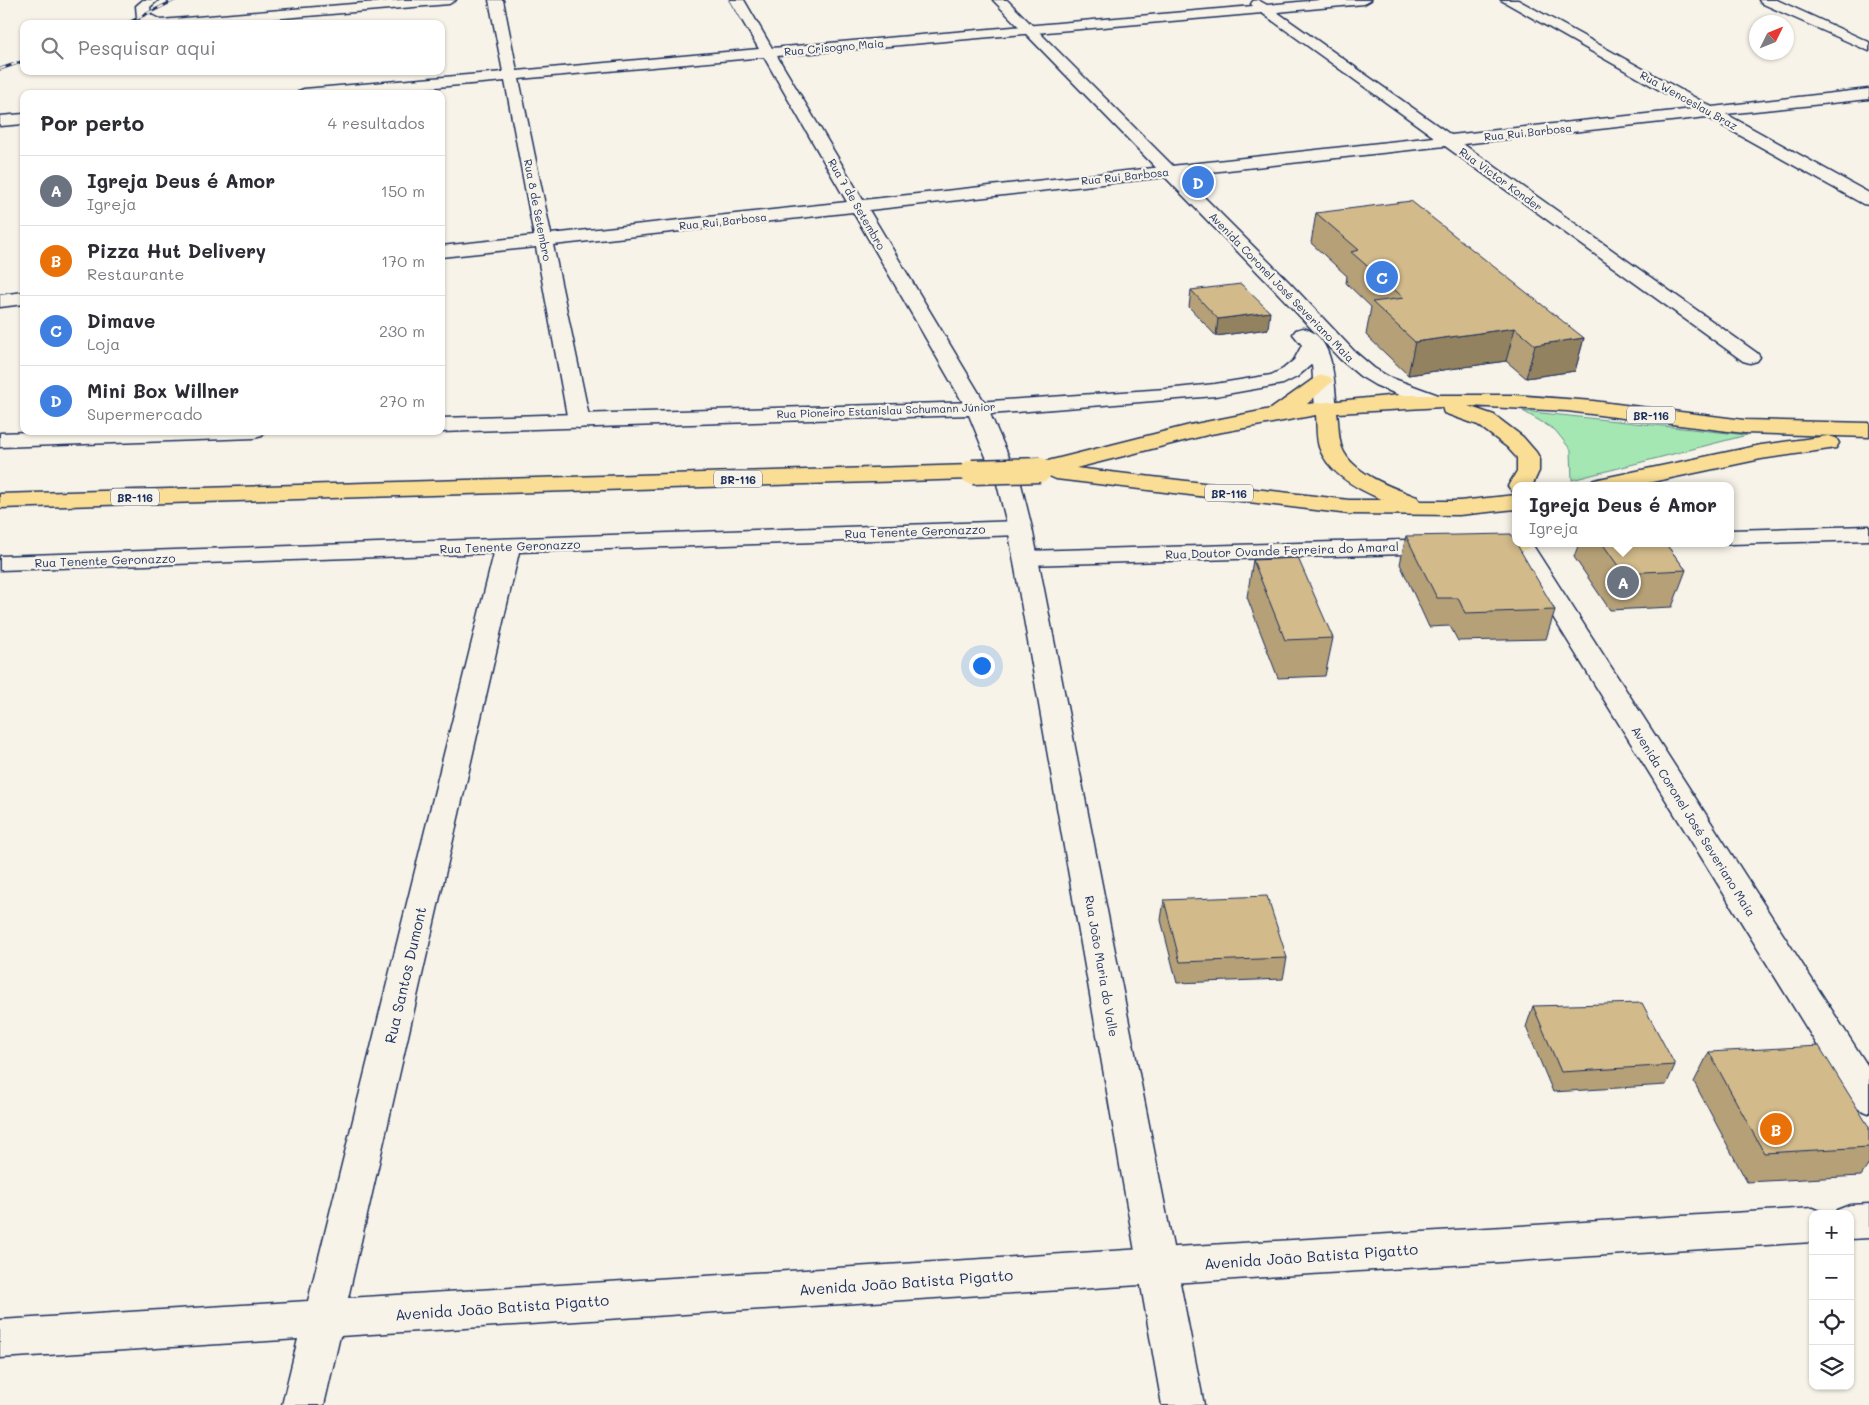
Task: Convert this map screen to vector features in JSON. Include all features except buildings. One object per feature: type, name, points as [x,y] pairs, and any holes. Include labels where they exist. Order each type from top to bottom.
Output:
[{"type":"highway","points":[[1272,416],[1306,395],[1323,381]]},
{"type":"highway","name":"BR-116","points":[[1040,470],[1211,427],[1272,416],[1326,409],[1433,401],[1512,401],[1591,406],[1726,425],[1787,429],[1869,430]]},
{"type":"highway","points":[[1433,401],[1486,420],[1515,442],[1528,457],[1528,471],[1522,482]]},
{"type":"highway","points":[[1326,409],[1331,450],[1349,473],[1384,493],[1419,506]]},
{"type":"highway","points":[[1618,482],[1761,452],[1869,438]]},
{"type":"highway","points":[[1679,482],[1761,452]]},
{"type":"highway","name":"BR-116","points":[[0,501],[1040,470],[1349,507],[1419,506],[1459,508],[1512,497]]},
{"type":"street","points":[[175,20],[197,14],[449,0]]},
{"type":"street","name":"Rua 8 de Setembro","points":[[496,0],[579,421]]},
{"type":"street","name":"Rua 7 de Setembro","points":[[738,0],[978,408],[1009,484],[1023,543]]},
{"type":"street","name":"Avenida Coronel José Severiano Maia","points":[[1000,0],[1159,173],[1228,255]]},
{"type":"street","name":"Rua Crisogno Maia","points":[[350,90],[1029,30],[1258,4],[1364,0]]},
{"type":"street","name":"Rua Wenceslau Braz","points":[[1508,0],[1869,200]]},
{"type":"street","points":[[1766,0],[1869,46]]},
{"type":"street","points":[[147,3],[144,17],[149,20]]},
{"type":"street","name":"Rua Victor Konder","points":[[1258,4],[1750,357]]},
{"type":"street","points":[[987,6],[1116,139]]},
{"type":"street","name":"Rua Rui Barbosa","points":[[445,252],[1869,94]]},
{"type":"street","points":[[0,121],[20,119]]},
{"type":"street","name":"Avenida Coronel José Severiano Maia","points":[[1137,161],[1159,173],[1347,355],[1367,372],[1433,401]]},
{"type":"street","name":"Avenida Coronel José Severiano Maia","points":[[1260,289],[1318,351],[1322,364],[1326,409]]},
{"type":"street","points":[[0,301],[20,298]]},
{"type":"street","name":"Rua Pioneiro Estanislau Schumann Júnior","points":[[445,425],[978,408],[1166,394],[1276,380],[1290,373],[1302,363],[1312,344]]},
{"type":"street","points":[[0,440],[113,435]]},
{"type":"street","points":[[1734,537],[1869,533]]},
{"type":"street","name":"Rua Tenente Geronazzo","points":[[0,564],[508,546],[1023,543]]},
{"type":"street","name":"Rua Doutor Ovande Ferreira do Amaral","points":[[1023,543],[1460,546]]},
{"type":"street","name":"Rua João Maria do Valle","points":[[1023,543],[1183,1405]]},
{"type":"street","name":"Rua Santos Dumont","points":[[303,1405],[508,546]]},
{"type":"street","name":"Avenida Coronel José Severiano Maia","points":[[1516,547],[1869,1098]]},
{"type":"street","points":[[1854,1222],[1869,1221]]},
{"type":"street","name":"Avenida João Batista Pigatto","points":[[0,1339],[1809,1224]]},
{"type":"green space","points":[[1523,411],[1747,435],[1572,480],[1571,450],[1555,430]]},
{"type":"railway","points":[[134,20],[175,0]]},
{"type":"railway","points":[[0,69],[20,62]]},
{"type":"place","name":"Mini Box Willner","points":[[1198,182]]},
{"type":"place","name":"Dimave","points":[[1382,277]]},
{"type":"place","name":"Igreja Deus é Amor","points":[[1623,582]]},
{"type":"place","name":"Pizza Hut Delivery","points":[[1776,1129]]}]
